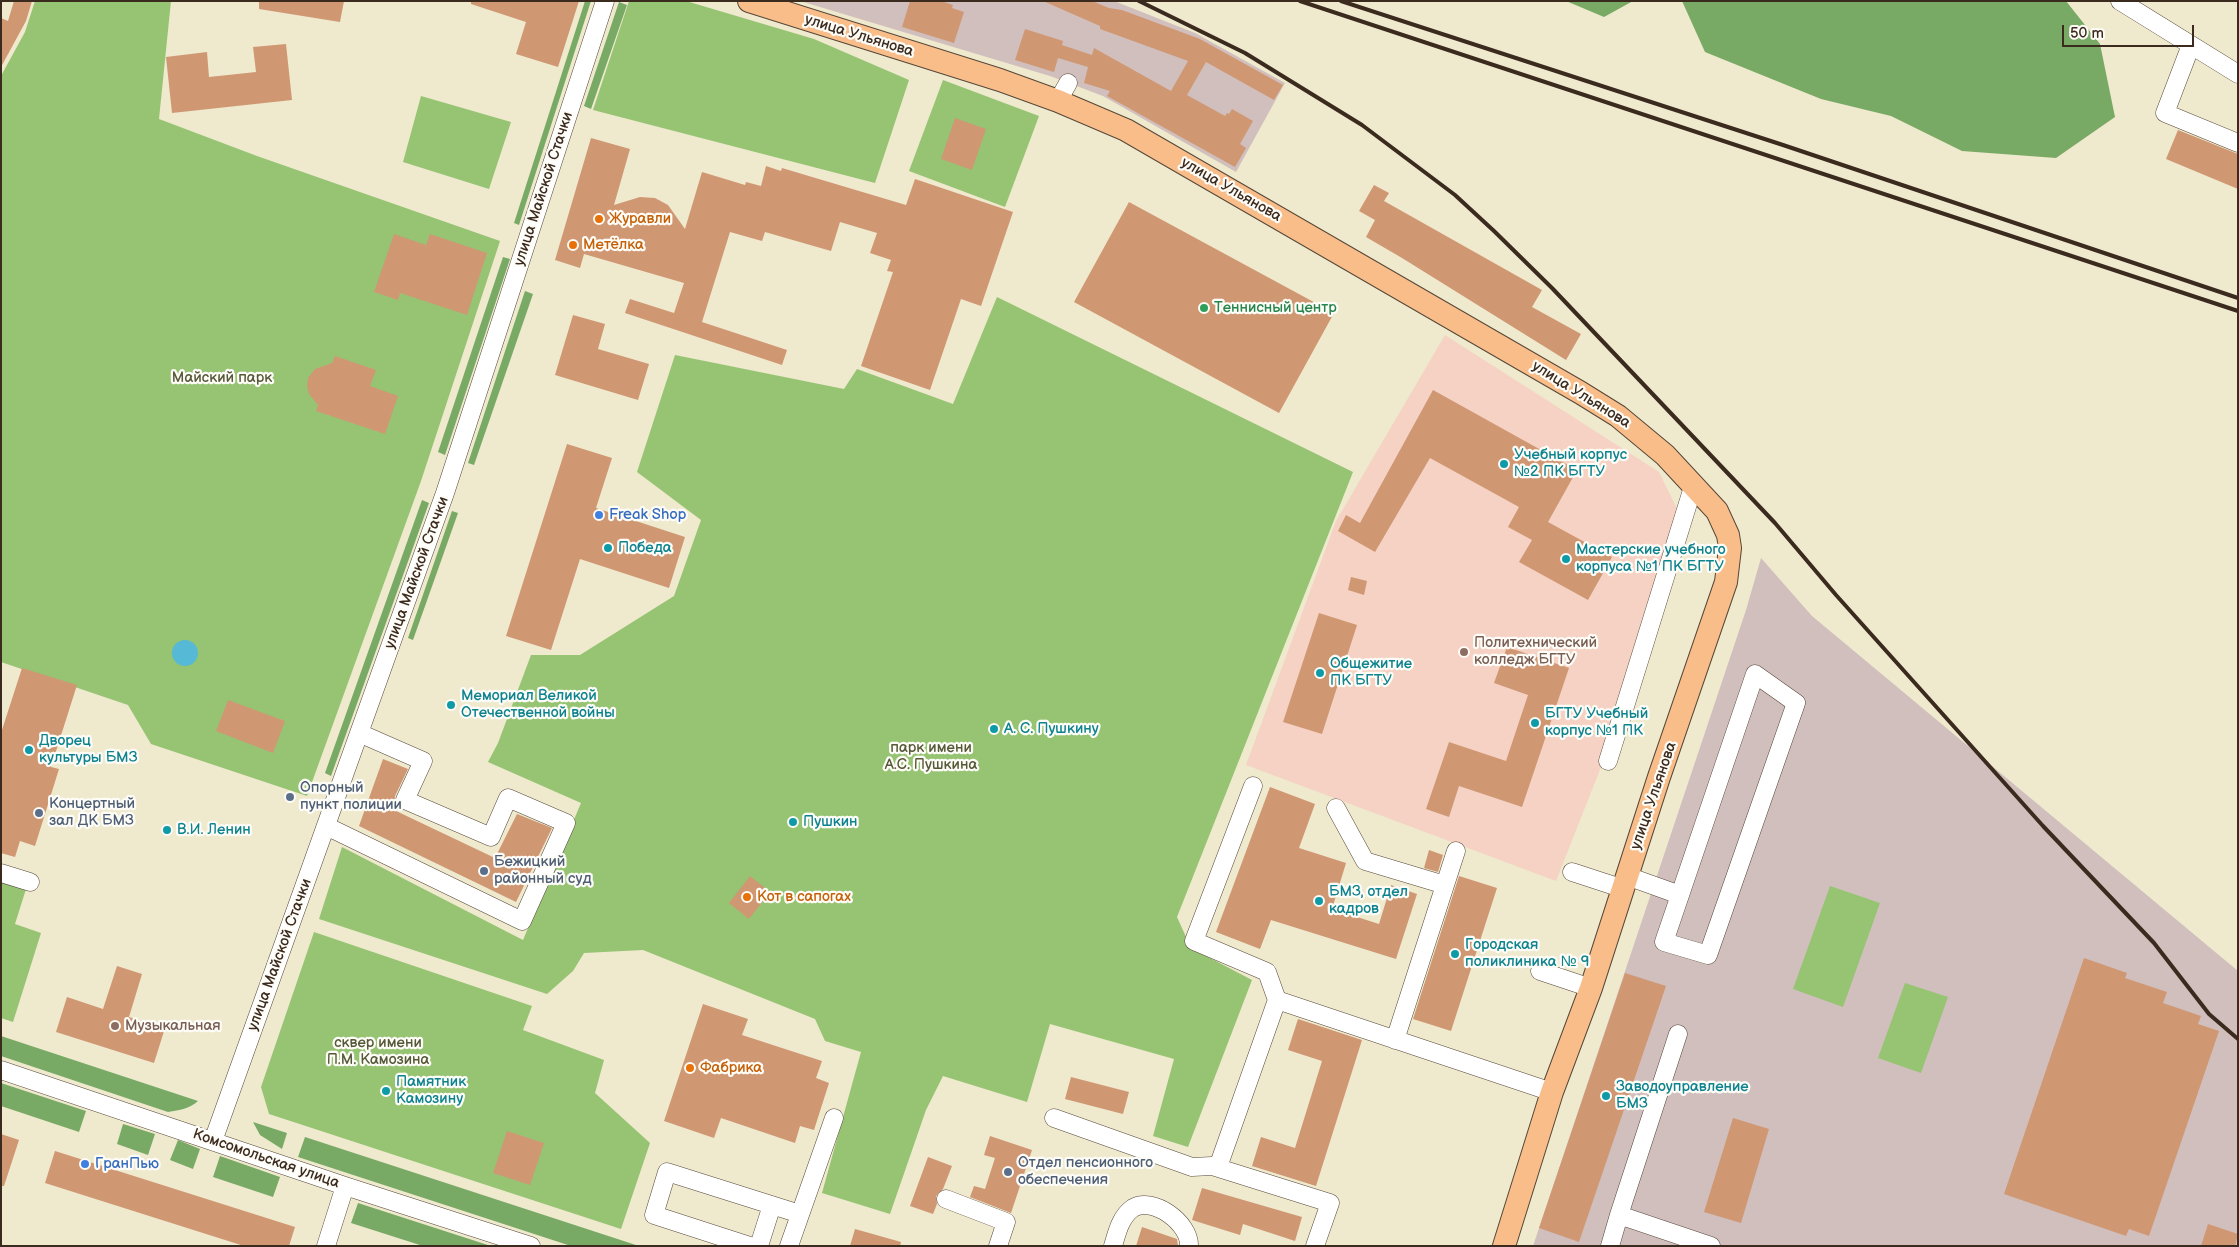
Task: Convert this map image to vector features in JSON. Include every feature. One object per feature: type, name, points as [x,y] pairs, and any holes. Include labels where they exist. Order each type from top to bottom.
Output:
[{"type":"main road","name":"улица Ульянова","points":[[749,1],[788,8],[1000,80],[1063,92],[1581,392],[1618,416],[1665,455],[1694,484],[1717,511],[1728,535],[1730,548],[1729,566],[1716,616],[1625,883],[1592,988],[1552,1092],[1504,1246]]},
{"type":"street","name":"улица Майской Стачки","points":[[214,1141],[450,479],[605,1]]},
{"type":"street","points":[[2120,1],[2238,74]]},
{"type":"street","points":[[2191,45],[2166,113],[2238,143]]},
{"type":"street","points":[[1608,761],[1694,484]]},
{"type":"street","points":[[1755,674],[1796,703],[1708,955],[1664,942],[1680,895],[1755,674]]},
{"type":"street","points":[[326,826],[522,921],[566,823],[508,798],[491,837],[405,800],[423,761],[360,733]]},
{"type":"street","points":[[1218,1167],[1278,1000],[1267,972],[1194,941],[1253,786]]},
{"type":"street","points":[[1336,808],[1365,861],[1445,885]]},
{"type":"street","points":[[1395,1040],[1456,851]]},
{"type":"street","points":[[1572,872],[1680,895]]},
{"type":"street","points":[[1,873],[30,882]]},
{"type":"street","points":[[1540,971],[1592,988]]},
{"type":"street","points":[[1278,1000],[1552,1092]]},
{"type":"street","points":[[1610,1246],[1678,1034]]},
{"type":"street","name":"Комсомольская улица","points":[[1,1070],[345,1186],[531,1246]]},
{"type":"street","points":[[789,1246],[834,1118]]},
{"type":"street","points":[[1054,1118],[1192,1167],[1218,1167],[1330,1203],[1315,1246]]},
{"type":"street","points":[[750,1246],[654,1215],[667,1172],[800,1214]]},
{"type":"street","points":[[326,1246],[345,1186]]},
{"type":"street","points":[[946,1200],[1006,1222],[998,1246]]},
{"type":"street","points":[[759,1246],[772,1205]]},
{"type":"street","points":[[1113,1246],[1120,1223],[1132,1209],[1144,1205],[1175,1217],[1188,1234],[1188,1246]]},
{"type":"street","points":[[1619,1215],[1711,1246]]},
{"type":"shaded area","points":[[800,1],[1114,1],[1195,33],[1285,83],[1236,172],[1103,96],[1050,76]]},
{"type":"shaded area","name":"Политехнический колледж БГТУ","points":[[1445,335],[1659,472],[1682,519],[1601,767],[1556,881],[1246,765],[1336,521]]},
{"type":"shaded area","points":[[1761,558],[1812,616],[2238,971],[2238,1246],[1533,1246],[1746,610]]},
{"type":"green space","name":"Майский парк","points":[[35,1],[171,1],[159,119],[257,156],[500,241],[421,481],[307,796],[151,744],[128,705],[1,662],[1,76],[25,32]]},
{"type":"green space","points":[[585,1],[591,1],[519,225],[514,223]]},
{"type":"green space","points":[[629,1],[686,1],[814,39],[909,80],[875,183],[593,110]]},
{"type":"green space","points":[[1566,1],[1633,1],[1604,17]]},
{"type":"green space","points":[[1682,1],[2066,1],[2100,44],[2115,117],[2056,158],[1962,151],[1891,116],[1821,99],[1705,52]]},
{"type":"green space","points":[[619,2],[627,5],[591,109],[584,106]]},
{"type":"green space","points":[[943,80],[1039,116],[1005,207],[909,171]]},
{"type":"green space","points":[[421,96],[511,122],[489,189],[403,162]]},
{"type":"green space","points":[[503,257],[510,259],[445,455],[438,452]]},
{"type":"green space","points":[[525,291],[533,294],[474,465],[468,463]]},
{"type":"green space","name":"парк имени А.С. Пушкина","points":[[997,297],[1353,472],[1177,917],[1191,948],[1252,980],[1188,1147],[1153,1136],[1174,1059],[1050,1024],[1027,1102],[943,1076],[926,1110],[890,1214],[822,1193],[861,1052],[825,1041],[815,1019],[643,950],[584,953],[573,971],[547,994],[319,919],[342,847],[523,940],[581,803],[488,762],[498,743],[531,655],[580,655],[674,596],[701,520],[637,472],[675,355],[844,389],[857,369],[953,404]]},
{"type":"green space","points":[[422,500],[429,503],[331,776],[325,773]]},
{"type":"green space","points":[[452,511],[458,513],[413,640],[408,638]]},
{"type":"green space","points":[[1,880],[26,889],[15,924],[41,933],[13,1022],[1,1018]]},
{"type":"green space","points":[[1830,886],[1880,903],[1843,1007],[1793,989]]},
{"type":"green space","name":"сквер имени П.М. Камозина","points":[[314,932],[532,1006],[523,1030],[604,1060],[595,1093],[650,1143],[621,1229],[269,1114],[261,1087]]},
{"type":"green space","points":[[1905,983],[1948,997],[1921,1073],[1878,1058]]},
{"type":"green space","points":[[1,1036],[198,1101],[180,1110],[168,1112],[1,1056]]},
{"type":"green space","points":[[1,1083],[86,1111],[79,1132],[1,1106]]},
{"type":"green space","points":[[253,1122],[287,1133],[282,1149],[260,1135]]},
{"type":"green space","points":[[123,1124],[155,1134],[148,1155],[117,1144]]},
{"type":"green space","points":[[305,1137],[639,1246],[571,1246],[298,1157]]},
{"type":"green space","points":[[178,1140],[200,1149],[193,1169],[170,1160]]},
{"type":"green space","points":[[220,1156],[280,1177],[273,1197],[213,1177]]},
{"type":"green space","points":[[358,1203],[491,1246],[423,1246],[351,1223]]},
{"type":"water","points":[[185,640],[194,644],[198,653],[194,662],[185,666],[176,662],[172,653],[176,644]]},
{"type":"building","points":[[14,1],[32,1],[26,21],[1,67],[1,18],[8,21]]},
{"type":"building","points":[[259,1],[344,1],[340,22],[259,9]]},
{"type":"building","points":[[471,1],[579,1],[558,67],[516,54],[526,22],[471,4]]},
{"type":"building","points":[[910,1],[941,1],[953,5],[952,8],[964,12],[954,43],[902,27]]},
{"type":"building","points":[[1043,1],[1092,1],[1109,8],[1122,10],[1200,39],[1283,85],[1274,100],[1206,62],[1187,95],[1225,116],[1232,109],[1253,121],[1240,144],[1246,148],[1235,167],[1107,96],[1110,91],[1084,83],[1088,67],[1058,58],[1054,72],[1015,60],[1025,29],[1063,41],[1062,45],[1092,55],[1094,48],[1171,91],[1188,61],[1100,29],[1100,26]]},
{"type":"building","points":[[286,44],[292,100],[172,113],[166,57],[207,52],[209,77],[256,72],[253,47]]},
{"type":"building","points":[[955,118],[986,129],[972,170],[941,159]]},
{"type":"building","points":[[2178,130],[2238,154],[2238,189],[2166,159]]},
{"type":"building","points":[[591,138],[630,149],[614,205],[640,197],[655,198],[668,205],[685,229],[702,172],[745,185],[746,182],[761,186],[766,166],[781,171],[782,168],[906,205],[915,179],[1013,212],[981,306],[961,299],[930,390],[861,366],[893,272],[887,271],[891,260],[870,253],[877,233],[840,222],[831,251],[765,232],[762,241],[730,232],[702,322],[787,350],[782,365],[625,313],[630,299],[674,313],[684,283],[584,254],[580,268],[555,260]]},
{"type":"building","points":[[1374,185],[1389,193],[1384,201],[1542,290],[1532,307],[1581,334],[1566,360],[1366,237],[1375,220],[1359,211]]},
{"type":"building","name":"Теннисный центр","points":[[1129,202],[1334,313],[1279,413],[1074,302]]},
{"type":"building","points":[[394,234],[426,245],[430,234],[487,253],[467,315],[400,293],[398,300],[374,292]]},
{"type":"building","points":[[573,315],[605,324],[598,349],[649,364],[638,400],[555,375]]},
{"type":"building","points":[[335,356],[376,370],[370,386],[398,396],[385,434],[316,411],[318,405],[309,394],[308,378],[315,369],[332,363]]},
{"type":"building","name":"Учебный корпус №2 ПК БГТУ","points":[[1433,390],[1577,470],[1548,522],[1612,557],[1588,600],[1519,562],[1532,540],[1508,527],[1519,507],[1430,458],[1375,552],[1338,531],[1346,515],[1360,523]]},
{"type":"building","name":"Победа","points":[[567,444],[612,458],[596,508],[685,537],[669,588],[580,559],[551,650],[506,636]]},
{"type":"building","points":[[1351,577],[1367,581],[1364,595],[1348,590]]},
{"type":"building","name":"Общежитие ПК БГТУ","points":[[1319,613],[1357,625],[1322,734],[1283,722]]},
{"type":"building","name":"БГТУ Учебный корпус №1 ПК","points":[[1507,647],[1569,668],[1522,807],[1459,786],[1449,817],[1426,809],[1449,742],[1506,761],[1528,695],[1494,683]]},
{"type":"building","name":"Дворец культуры БМЗ","points":[[22,668],[77,685],[51,767],[59,769],[35,846],[20,841],[15,857],[1,853],[1,733]]},
{"type":"building","points":[[228,700],[285,721],[273,753],[216,731]]},
{"type":"building","points":[[383,759],[408,769],[395,796],[394,810],[495,858],[517,814],[552,828],[516,902],[359,826]]},
{"type":"building","points":[[1270,787],[1315,804],[1299,848],[1346,863],[1332,909],[1379,924],[1391,885],[1417,894],[1396,959],[1271,920],[1260,949],[1216,932]]},
{"type":"building","points":[[1429,850],[1443,855],[1438,872],[1424,868]]},
{"type":"building","points":[[750,876],[770,892],[749,919],[729,903]]},
{"type":"building","name":"Городская поликлиника № 9","points":[[1459,876],[1497,888],[1451,1031],[1413,1019]]},
{"type":"building","points":[[2084,958],[2127,973],[2125,978],[2167,992],[2163,1003],[2201,1016],[2198,1024],[2219,1031],[2149,1236],[2129,1229],[2126,1236],[2004,1194]]},
{"type":"building","points":[[117,966],[142,974],[129,1017],[165,1028],[154,1063],[56,1032],[67,997],[103,1009]]},
{"type":"building","name":"Заводоуправление БМЗ","points":[[1625,973],[1666,986],[1579,1242],[1539,1228]]},
{"type":"building","points":[[703,1004],[748,1019],[742,1035],[822,1061],[816,1078],[829,1083],[814,1130],[800,1126],[795,1143],[721,1118],[714,1138],[664,1121]]},
{"type":"building","points":[[1298,1019],[1362,1040],[1316,1186],[1252,1166],[1261,1137],[1295,1148],[1322,1061],[1288,1050]]},
{"type":"building","points":[[1071,1077],[1129,1092],[1123,1114],[1065,1099]]},
{"type":"building","points":[[1733,1118],[1769,1129],[1741,1223],[1704,1212]]},
{"type":"building","points":[[507,1131],[544,1143],[530,1185],[493,1173]]},
{"type":"building","points":[[1,1134],[19,1140],[4,1186],[1,1186]]},
{"type":"building","name":"Отдел пенсионного обеспечения","points":[[990,1136],[1032,1150],[1011,1213],[970,1197],[974,1186],[985,1189],[995,1158],[984,1155]]},
{"type":"building","points":[[55,1151],[295,1227],[289,1246],[244,1246],[45,1183]]},
{"type":"building","points":[[928,1157],[952,1166],[943,1189],[936,1196],[937,1204],[933,1214],[910,1206]]},
{"type":"building","points":[[1202,1188],[1302,1217],[1295,1241],[1243,1224],[1240,1235],[1192,1220]]},
{"type":"building","points":[[2208,1224],[2238,1234],[2235,1246],[2201,1246]]},
{"type":"building","points":[[1142,1227],[1177,1239],[1178,1246],[1136,1246]]},
{"type":"building","points":[[855,1229],[901,1242],[900,1246],[850,1246]]},
{"type":"railway","points":[[1139,1],[1245,53],[1362,125],[1455,195],[1494,231],[1552,288],[1775,523],[1836,595],[2043,826],[2154,943],[2209,1014],[2238,1039]]},
{"type":"railway","points":[[1300,1],[2238,311]]},
{"type":"railway","points":[[1341,1],[1783,145],[2238,298]]},
{"type":"place","name":"Журавли","points":[[599,219]]},
{"type":"place","name":"Метёлка","points":[[573,245]]},
{"type":"place","name":"Теннисный центр","points":[[1204,308]]},
{"type":"place","name":"Учебный корпус №2 ПК БГТУ","points":[[1504,464]]},
{"type":"place","name":"Freak Shop","points":[[599,515]]},
{"type":"place","name":"Победа","points":[[608,548]]},
{"type":"place","name":"Мастерские учебного корпуса №1 ПК БГТУ","points":[[1566,559]]},
{"type":"place","name":"Политехнический колледж БГТУ","points":[[1464,652]]},
{"type":"place","name":"Общежитие ПК БГТУ","points":[[1320,673]]},
{"type":"place","name":"Мемориал Великой Отечественной войны","points":[[451,705]]},
{"type":"place","name":"БГТУ Учебный корпус №1 ПК","points":[[1535,723]]},
{"type":"place","name":"А. С. Пушкину","points":[[994,729]]},
{"type":"place","name":"Дворец культуры БМЗ","points":[[29,750]]},
{"type":"place","name":"Опорный пункт полиции","points":[[290,797]]},
{"type":"place","name":"Концертный зал ДК БМЗ","points":[[39,813]]},
{"type":"place","name":"Пушкин","points":[[793,822]]},
{"type":"place","name":"В.И. Ленин","points":[[167,830]]},
{"type":"place","name":"Бежицкий районный суд","points":[[484,871]]},
{"type":"place","name":"Кот в сапогах","points":[[747,897]]},
{"type":"place","name":"БМЗ, отдел кадров","points":[[1319,901]]},
{"type":"place","name":"Городская поликлиника № 9","points":[[1455,954]]},
{"type":"place","name":"Музыкальная","points":[[115,1026]]},
{"type":"place","name":"Фабрика","points":[[690,1068]]},
{"type":"place","name":"Памятник Камозину","points":[[386,1091]]},
{"type":"place","name":"Заводоуправление БМЗ","points":[[1606,1096]]},
{"type":"place","name":"ГранПью","points":[[85,1164]]},
{"type":"place","name":"Отдел пенсионного обеспечения","points":[[1008,1172]]}]
